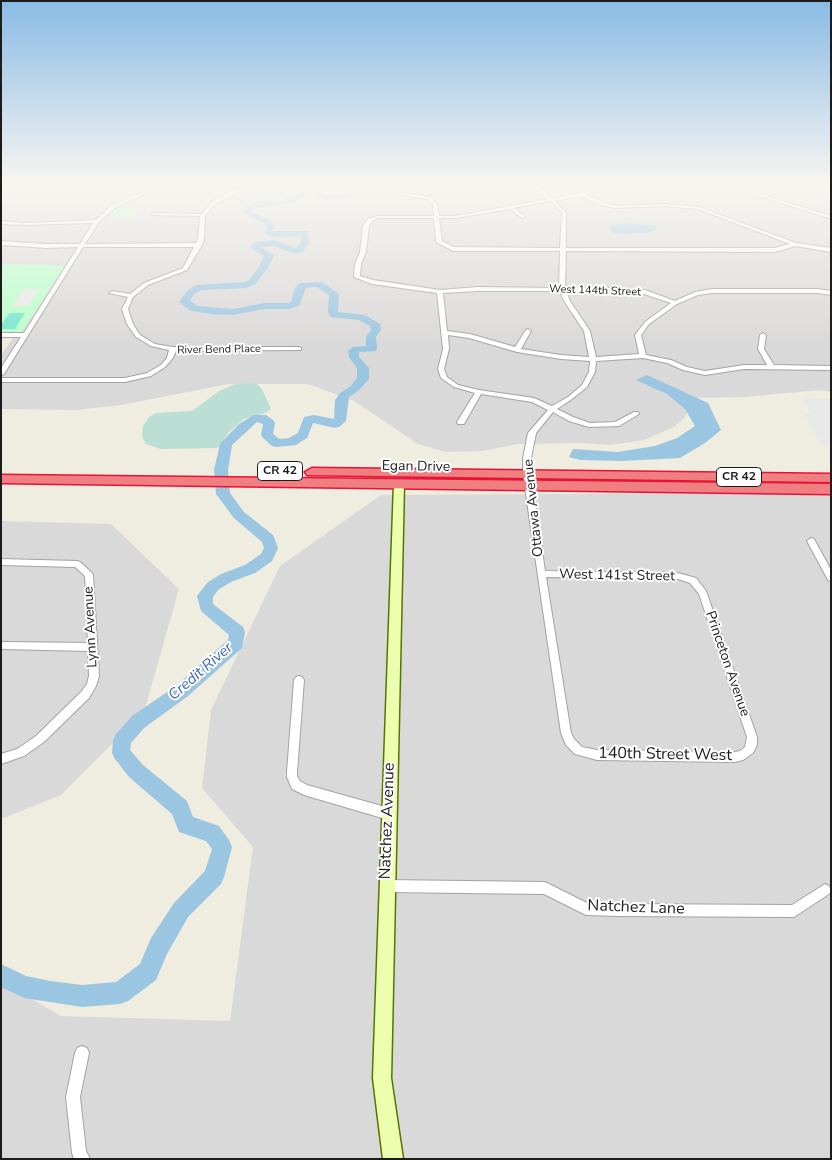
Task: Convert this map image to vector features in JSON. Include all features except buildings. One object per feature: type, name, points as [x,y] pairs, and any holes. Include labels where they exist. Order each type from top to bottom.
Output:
[{"type":"highway","name":"Egan Drive","points":[[1,469],[528,479],[831,489]]},
{"type":"highway","name":"Egan Drive","points":[[1,479],[399,483],[528,479],[831,478]]},
{"type":"street","points":[[1,374],[86,240]]},
{"type":"street","points":[[173,348],[153,345],[138,336],[130,324],[125,309],[131,296],[146,284],[185,268],[200,240]]},
{"type":"street","name":"West 144th Street","points":[[364,240],[363,252],[358,264],[358,277],[381,284],[440,292],[478,289],[562,289],[645,292],[675,303]]},
{"type":"street","points":[[439,240],[445,246],[463,250],[775,250],[795,244]]},
{"type":"street","name":"Ottawa Avenue","points":[[564,240],[562,289],[567,301],[587,331],[593,359],[592,372],[585,386],[552,409],[532,433],[527,458],[528,479],[541,574],[566,733],[570,742],[579,751]]},
{"type":"street","points":[[785,240],[795,244],[831,250]]},
{"type":"street","points":[[1,243],[83,246],[199,245]]},
{"type":"street","points":[[643,356],[638,335],[647,323],[675,303],[697,293],[712,291],[818,291],[831,293]]},
{"type":"street","points":[[440,292],[446,349],[441,369],[444,378],[456,386],[479,392],[525,397],[543,403],[580,422],[599,426],[616,424],[636,414]]},
{"type":"street","points":[[112,293],[131,296]]},
{"type":"street","points":[[517,350],[528,331]]},
{"type":"street","points":[[445,333],[470,336],[517,350],[593,359],[643,356],[668,361],[705,373],[744,367],[831,368]]},
{"type":"street","points":[[763,334],[761,349],[772,366]]},
{"type":"street","points":[[1,335],[26,335]]},
{"type":"street","name":"River Bend Place","points":[[1,380],[125,380],[149,375],[163,366],[170,358],[173,348],[299,349]]},
{"type":"street","points":[[461,422],[479,392]]},
{"type":"street","name":"Natchez Avenue","points":[[393,1159],[382,1078],[399,483]]},
{"type":"street","points":[[811,541],[828,568],[831,578]]},
{"type":"street","name":"Lynn Avenue","points":[[1,562],[77,564],[89,575],[94,676],[91,686],[85,695],[40,740],[20,753],[1,758]]},
{"type":"street","name":"West 141st Street","points":[[541,574],[678,576],[693,580]]},
{"type":"street","name":"Princeton Avenue","points":[[693,580],[703,593],[752,736],[752,744],[749,750]]},
{"type":"street","points":[[3,646],[93,647]]},
{"type":"street","points":[[299,680],[292,772],[292,777],[296,784],[304,790],[389,814]]},
{"type":"street","name":"140th Street West","points":[[579,751],[597,755],[735,756],[743,755],[749,750]]},
{"type":"street","name":"Natchez Lane","points":[[386,886],[545,888],[586,909],[617,910],[794,911],[825,890]]},
{"type":"street","points":[[82,1053],[73,1097],[79,1153],[84,1159]]},
{"type":"shaded area","points":[[1,240],[831,240],[831,392],[822,390],[744,397],[694,398],[685,417],[674,427],[644,440],[611,445],[580,443],[518,444],[483,451],[446,452],[418,444],[354,401],[308,384],[229,384],[121,405],[76,410],[1,409],[1,355],[64,267],[1,265]]},
{"type":"shaded area","points":[[24,289],[39,289],[29,306],[12,306]]},
{"type":"shaded area","points":[[9,313],[25,313],[15,329],[1,329],[1,325]]},
{"type":"shaded area","points":[[647,375],[708,403],[721,430],[705,443],[680,458],[621,461],[580,460],[569,457],[573,449],[618,452],[655,446],[677,438],[695,426],[685,409],[667,394],[636,380]]},
{"type":"shaded area","points":[[256,383],[262,389],[271,409],[265,413],[244,419],[229,432],[220,446],[216,448],[161,449],[146,444],[142,436],[143,426],[149,417],[156,413],[192,411],[219,391],[235,384]]},
{"type":"shaded area","points":[[802,398],[831,399],[831,448],[829,445],[821,445],[804,414],[811,414]]},
{"type":"shaded area","points":[[716,493],[831,495],[831,1159],[1,1159],[1,981],[61,1016],[230,1021],[253,847],[202,788],[211,710],[280,566],[381,495]]},
{"type":"shaded area","points":[[1,521],[111,524],[179,589],[144,712],[61,795],[1,819]]},
{"type":"green space","points":[[1,264],[65,266],[21,333],[1,333]]},
{"type":"waterway","name":"Credit River","points":[[1,975],[24,987],[50,992],[82,996],[120,993],[148,972],[159,946],[181,910],[214,877],[222,847],[212,833],[186,825],[180,808],[136,771],[121,753],[122,740],[138,722],[182,691],[236,643],[237,632],[206,607],[205,596],[213,586],[226,578],[250,569],[267,557],[271,548],[268,539],[239,515],[223,494],[221,470],[226,444],[254,419],[262,418],[269,423],[267,435],[276,443],[292,442],[303,435],[308,420],[314,419],[335,424],[340,421],[342,411],[341,400],[344,395],[355,388],[363,379],[363,368],[354,357],[353,351],[357,349],[372,349],[371,337],[376,330],[375,324],[361,317],[335,315],[333,312],[334,294],[319,284],[303,285],[300,288],[295,304],[289,306],[264,306],[233,312],[195,309],[184,302],[191,292],[200,287],[247,285],[252,282],[263,268],[269,255],[254,248],[259,244],[275,243],[295,251],[305,244],[305,240]]}]
